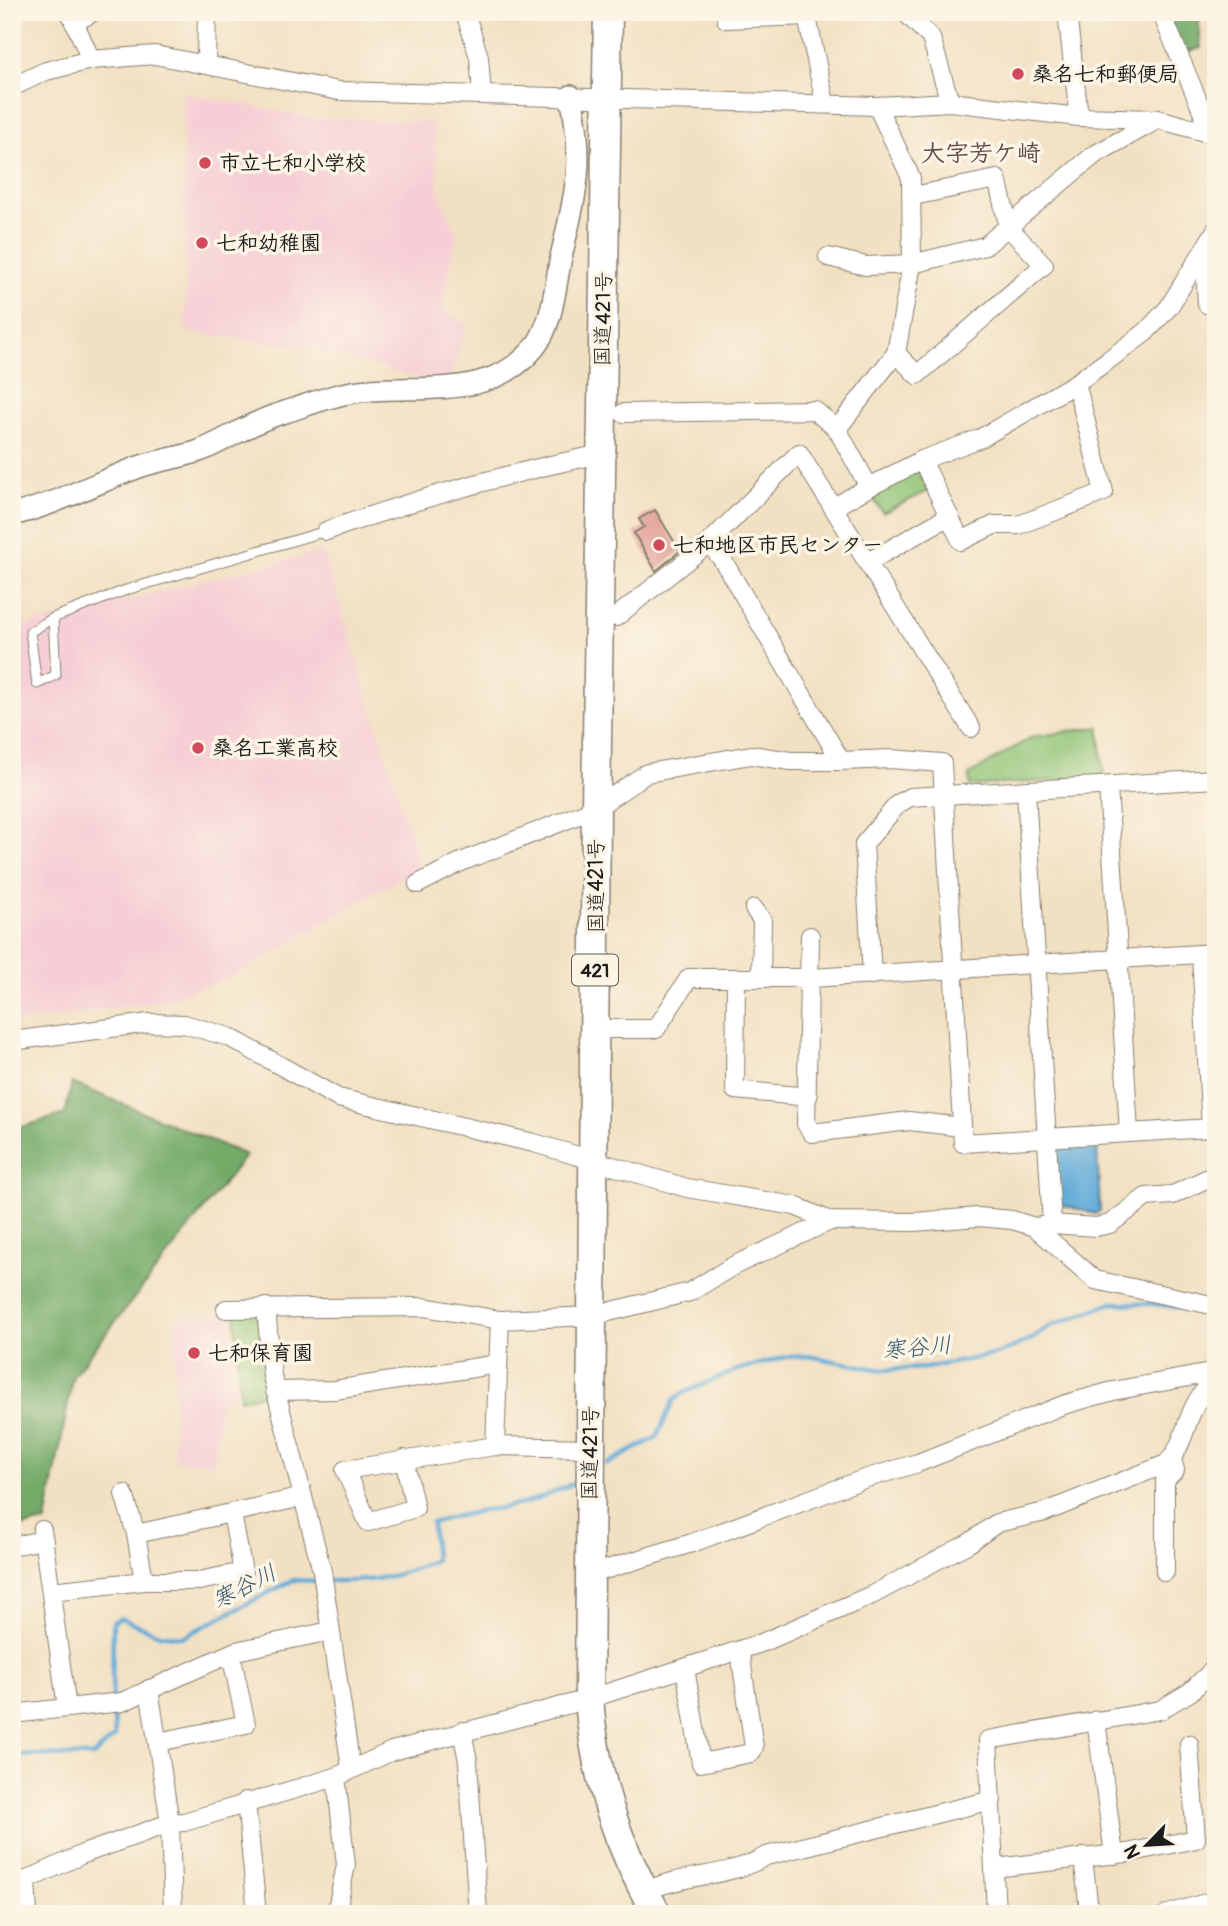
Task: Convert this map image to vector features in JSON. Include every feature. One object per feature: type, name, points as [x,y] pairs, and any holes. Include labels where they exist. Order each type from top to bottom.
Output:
[{"type":"highway","name":"国道421号","points":[[608,12],[596,808],[589,1699],[595,1753],[603,1792],[620,1841],[651,1903]]},
{"type":"street","points":[[91,60],[72,18],[93,12]]},
{"type":"street","points":[[206,63],[207,12]]},
{"type":"street","points":[[465,12],[479,57],[482,94]]},
{"type":"street","points":[[905,12],[931,38],[950,102]]},
{"type":"street","points":[[1067,12],[1079,117]]},
{"type":"street","points":[[1161,12],[1210,134]]},
{"type":"street","points":[[726,19],[807,14],[825,103]]},
{"type":"street","points":[[12,87],[46,71],[91,60],[155,55],[339,91],[877,106],[950,102],[1079,117],[1158,119],[1210,134]]},
{"type":"street","points":[[12,515],[47,506],[138,467],[200,450],[268,417],[315,402],[358,391],[462,387],[483,383],[519,362],[536,346],[550,311],[578,193],[580,140],[571,96]]},
{"type":"street","points":[[837,429],[896,353],[912,264],[911,178],[877,106]]},
{"type":"street","points":[[828,257],[866,266],[912,264],[985,246],[1094,155],[1158,119]]},
{"type":"street","points":[[896,353],[917,375],[1044,265],[1009,228],[997,179],[913,196]]},
{"type":"street","points":[[834,507],[922,460],[981,438],[1076,383],[1146,332],[1168,307],[1216,230]]},
{"type":"street","points":[[1204,251],[1207,304],[1216,305]]},
{"type":"street","points":[[922,460],[961,541],[994,526],[1019,525],[1104,492],[1076,383]]},
{"type":"street","points":[[622,413],[814,410],[837,429],[869,487]]},
{"type":"street","points":[[599,614],[616,617],[709,543],[799,453],[971,728]]},
{"type":"street","points":[[326,530],[406,503],[550,464],[601,454]]},
{"type":"street","points":[[868,562],[949,516]]},
{"type":"street","points":[[709,543],[722,559],[841,761]]},
{"type":"street","points":[[418,884],[461,862],[596,808],[647,773],[751,755],[791,761],[891,759],[942,763],[943,795],[953,970],[962,1127],[963,1143],[1210,1128],[1208,954],[1117,960],[1037,965],[953,970],[872,975],[811,978],[689,978],[656,1029],[594,1029]]},
{"type":"street","points":[[872,975],[864,844],[898,804],[910,797],[1216,779]]},
{"type":"street","points":[[1108,786],[1129,1133]]},
{"type":"street","points":[[1026,791],[1047,1138],[1044,1225],[1095,1280],[1216,1306]]},
{"type":"street","points":[[754,909],[762,920],[761,978]]},
{"type":"street","points":[[810,936],[806,1124],[812,1133],[909,1121],[962,1127]]},
{"type":"street","points":[[736,979],[734,1090],[808,1097]]},
{"type":"street","points":[[12,1041],[149,1023],[184,1024],[229,1037],[275,1061],[306,1083],[338,1098],[593,1160],[687,1188],[795,1206],[830,1221],[915,1222],[978,1217],[1044,1225],[1096,1227],[1110,1224],[1146,1197],[1173,1195],[1216,1174]]},
{"type":"street","points":[[226,1308],[424,1307],[500,1320],[592,1316],[690,1292],[733,1266],[830,1221]]},
{"type":"street","points":[[266,1307],[275,1391],[323,1579],[330,1631],[344,1773],[346,1865],[336,1914]]},
{"type":"street","points":[[495,1446],[500,1320]]},
{"type":"street","points":[[275,1391],[335,1390],[498,1364]]},
{"type":"street","points":[[588,1575],[692,1543],[864,1479],[918,1463],[1063,1405],[1113,1391],[1216,1372]]},
{"type":"street","points":[[28,1914],[19,1884],[83,1854],[170,1823],[184,1822],[344,1773],[392,1751],[589,1699],[737,1651],[840,1612],[933,1564],[997,1523],[1058,1508],[1166,1464],[1172,1458],[1195,1402],[1216,1380]]},
{"type":"street","points":[[404,1459],[495,1446],[590,1448]]},
{"type":"street","points":[[1165,1572],[1165,1480],[1175,1470],[1172,1458]]},
{"type":"street","points":[[124,1494],[136,1534],[144,1581]]},
{"type":"street","points":[[136,1534],[303,1497]]},
{"type":"street","points":[[51,1591],[144,1581],[199,1581],[243,1572],[232,1514]]},
{"type":"street","points":[[12,1546],[43,1535],[67,1708]]},
{"type":"street","points":[[12,1714],[113,1703],[232,1654],[330,1631]]},
{"type":"street","points":[[685,1668],[701,1763],[751,1753],[754,1747],[741,1659],[737,1651]]},
{"type":"street","points":[[158,1742],[246,1724],[232,1654]]},
{"type":"street","points":[[996,1914],[989,1740],[1160,1710],[1190,1692],[1216,1667]]},
{"type":"street","points":[[149,1689],[170,1823],[173,1914]]},
{"type":"street","points":[[1096,1720],[1114,1855]]},
{"type":"street","points":[[462,1731],[468,1761],[478,1914]]},
{"type":"street","points":[[995,1868],[1114,1855],[1196,1839],[1189,1744]]},
{"type":"street","points":[[651,1903],[665,1882],[750,1866],[766,1856],[992,1800]]},
{"type":"street","points":[[246,1801],[257,1914]]},
{"type":"street","points":[[1083,1857],[1089,1911]]},
{"type":"street","points":[[1168,1914],[1216,1900]]},
{"type":"lane","points":[[52,618],[56,675],[37,684],[30,632],[52,618],[126,590],[326,530]]},
{"type":"shaded area","points":[[183,93],[314,118],[433,122],[439,192],[457,234],[442,308],[467,325],[448,386],[312,349],[186,331]]},
{"type":"shaded area","name":"桑名工業高校","points":[[323,551],[420,866],[238,974],[166,1000],[12,1023],[12,629]]},
{"type":"shaded area","points":[[231,1315],[235,1399],[220,1401],[214,1463],[174,1460],[175,1318]]},
{"type":"green space","points":[[1166,12],[1198,12],[1201,48],[1183,53]]},
{"type":"green space","points":[[915,469],[922,473],[930,490],[883,513],[869,493]]},
{"type":"green space","points":[[1099,727],[1104,777],[970,786],[969,775],[1032,737]]},
{"type":"green space","points":[[72,1083],[246,1155],[73,1376],[46,1522],[12,1529],[12,1130],[65,1114]]},
{"type":"green space","points":[[263,1310],[272,1393],[240,1399],[235,1312]]},
{"type":"water","points":[[1097,1142],[1100,1211],[1095,1214],[1059,1204],[1054,1148],[1059,1144]]},
{"type":"building","name":"七和地区市民センター","points":[[655,510],[680,551],[656,571],[634,533],[644,527],[639,519]]},
{"type":"waterway","name":"寒谷川","points":[[607,1464],[657,1437],[673,1401],[681,1394],[737,1370],[786,1357],[808,1356],[882,1370],[926,1368],[997,1354],[1032,1339],[1050,1326],[1112,1303],[1155,1304],[1195,1310]]},
{"type":"waterway","name":"寒谷川","points":[[329,1581],[384,1578],[421,1566],[435,1560],[432,1523],[529,1502],[574,1483]]},
{"type":"waterway","name":"寒谷川","points":[[112,1698],[113,1622],[121,1618],[159,1634],[183,1637],[293,1580],[320,1581]]},
{"type":"waterway","name":"寒谷川","points":[[12,1755],[93,1756],[115,1736],[113,1707]]},
{"type":"place","name":"桑名七和郵便局","points":[[1018,74]]},
{"type":"place","name":"市立七和小学校","points":[[205,163]]},
{"type":"place","name":"七和幼稚園","points":[[202,243]]},
{"type":"place","name":"七和地区市民センター","points":[[659,545]]},
{"type":"place","name":"桑名工業高校","points":[[198,748]]},
{"type":"place","name":"七和保育園","points":[[194,1353]]},
{"type":"district","name":"大字芳ケ崎","points":[[981,153]]}]
